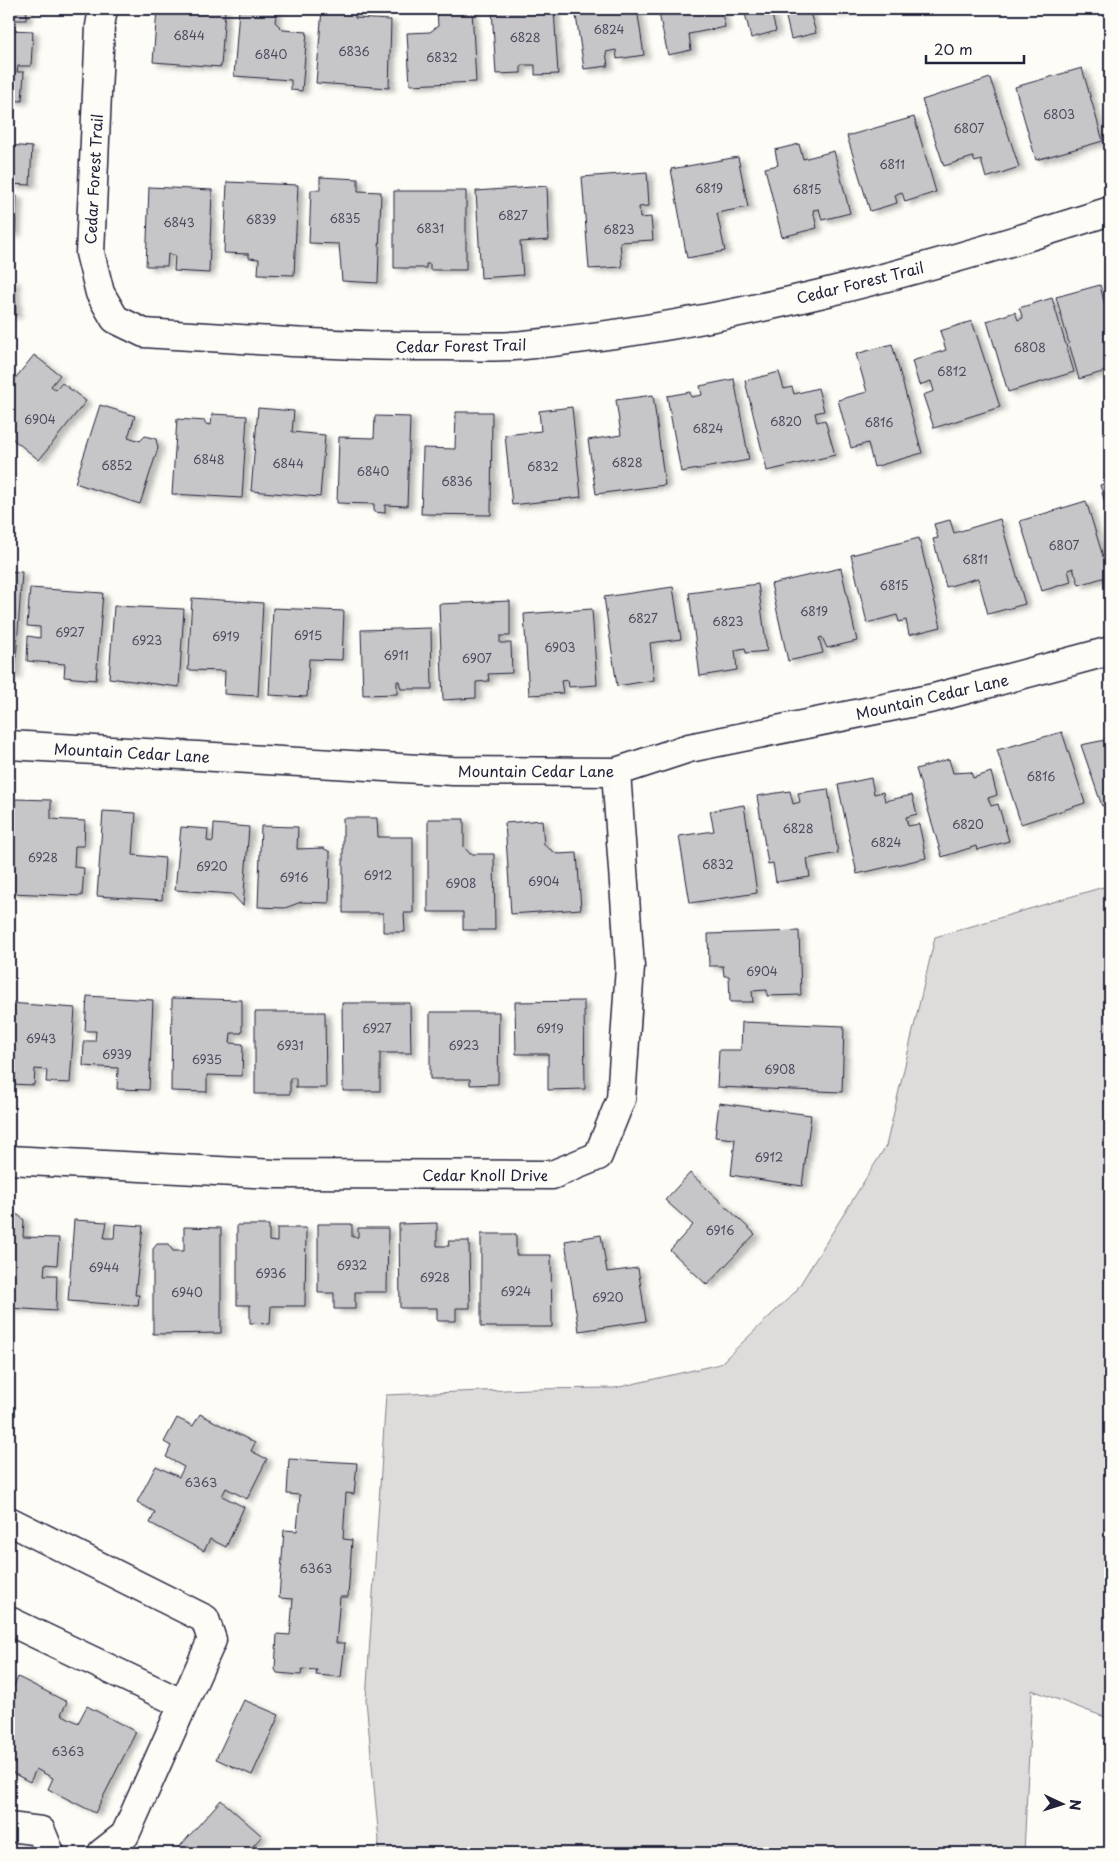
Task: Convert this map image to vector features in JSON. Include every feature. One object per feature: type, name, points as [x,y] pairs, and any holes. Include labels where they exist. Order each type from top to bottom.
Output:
[{"type":"street","name":"Cedar Forest Trail","points":[[103,9],[100,26],[90,253],[100,293],[116,319],[144,333],[378,347],[522,345],[661,327],[800,298],[1000,246],[1110,211]]},
{"type":"street","name":"Mountain Cedar Lane","points":[[9,745],[453,771],[616,772],[689,748],[934,698],[1110,651]]},
{"type":"street","name":"Cedar Knoll Drive","points":[[9,1160],[274,1174],[552,1175],[598,1156],[621,1099],[630,967],[616,772]]},
{"type":"street","points":[[9,1521],[205,1618],[212,1640],[125,1835],[102,1853]]},
{"type":"street","points":[[9,1622],[183,1704]]},
{"type":"street","points":[[9,1827],[41,1831],[50,1853]]},
{"type":"shaded area","points":[[1110,885],[1110,1719],[1032,1690],[1024,1853],[378,1853],[379,1840],[366,1700],[386,1395],[530,1389],[615,1388],[720,1364],[796,1291],[886,1146],[935,937]]},
{"type":"building","points":[[9,9],[27,9],[26,20],[9,20]]},
{"type":"building","points":[[157,9],[225,9],[221,67],[153,62]]},
{"type":"building","points":[[239,9],[277,9],[275,22],[283,30],[307,32],[302,91],[291,90],[291,80],[234,76]]},
{"type":"building","points":[[322,9],[356,9],[355,18],[391,20],[389,88],[316,83]]},
{"type":"building","points":[[437,9],[472,9],[476,82],[410,85],[407,33],[430,32],[438,26]]},
{"type":"building","points":[[492,9],[554,9],[558,74],[535,75],[535,65],[521,65],[521,73],[496,74]]},
{"type":"building","points":[[575,9],[637,9],[644,55],[617,59],[616,50],[606,52],[608,66],[584,69]]},
{"type":"building","points":[[658,9],[721,9],[725,27],[689,34],[691,50],[668,55]]},
{"type":"building","points":[[744,9],[784,9],[771,12],[776,31],[751,38]]},
{"type":"building","points":[[784,9],[809,9],[816,33],[791,39]]},
{"type":"building","points":[[832,9],[855,9],[834,14]]},
{"type":"building","points":[[9,30],[33,31],[31,66],[18,66],[17,72],[24,72],[22,101],[9,100]]},
{"type":"building","points":[[1082,68],[1103,141],[1036,160],[1015,87]]},
{"type":"building","points":[[990,78],[1019,167],[986,178],[981,160],[975,162],[973,157],[944,166],[922,100]]},
{"type":"building","points":[[914,117],[936,192],[905,202],[902,192],[895,195],[897,203],[870,211],[847,136]]},
{"type":"building","points":[[799,144],[803,159],[834,151],[850,213],[822,220],[819,209],[813,210],[817,228],[782,237],[765,168],[778,165],[775,150]]},
{"type":"building","points":[[9,145],[32,147],[30,185],[9,184]]},
{"type":"building","points":[[738,157],[748,207],[717,213],[725,251],[687,258],[671,169]]},
{"type":"building","points":[[647,172],[649,206],[639,207],[640,218],[651,217],[653,240],[620,242],[622,267],[589,269],[582,177]]},
{"type":"building","points":[[320,177],[358,179],[358,191],[381,192],[378,283],[342,281],[339,244],[309,243],[311,190],[320,190]]},
{"type":"building","points":[[227,182],[298,185],[294,275],[258,274],[259,259],[249,258],[249,254],[224,253]]},
{"type":"building","points":[[547,186],[549,240],[520,242],[523,275],[481,278],[476,191]]},
{"type":"building","points":[[149,187],[212,190],[209,273],[174,271],[175,255],[168,254],[167,266],[146,266]]},
{"type":"building","points":[[394,191],[466,191],[466,270],[430,270],[430,264],[426,264],[426,268],[394,268]]},
{"type":"building","points":[[9,195],[17,196],[15,233],[9,233]]},
{"type":"building","points":[[9,280],[14,280],[16,315],[9,315]]},
{"type":"building","points":[[1100,285],[1106,310],[1110,312],[1110,375],[1109,370],[1079,379],[1056,297]]},
{"type":"building","points":[[1052,298],[1074,372],[1008,392],[987,321],[1015,312],[1018,320],[1023,318],[1019,308]]},
{"type":"building","points":[[972,321],[1000,407],[934,428],[923,395],[934,391],[931,381],[919,385],[912,361],[946,350],[940,331]]},
{"type":"building","points":[[892,344],[922,453],[874,467],[868,443],[851,448],[838,400],[867,392],[856,354]]},
{"type":"building","points":[[34,355],[60,375],[51,386],[56,390],[62,383],[86,401],[39,460],[9,436],[9,386]]},
{"type":"building","points":[[779,372],[784,389],[792,387],[794,394],[818,388],[824,411],[815,413],[817,422],[825,420],[835,455],[767,471],[745,381]]},
{"type":"building","points":[[734,379],[749,460],[681,472],[667,396],[690,392],[691,397],[702,395],[700,386]]},
{"type":"building","points":[[653,395],[665,485],[596,494],[588,440],[621,435],[616,400]]},
{"type":"building","points":[[100,405],[135,416],[128,437],[140,441],[145,436],[156,439],[158,448],[140,504],[75,483]]},
{"type":"building","points":[[572,407],[581,497],[512,505],[505,435],[541,431],[539,411]]},
{"type":"building","points":[[258,408],[294,411],[292,432],[325,435],[320,497],[251,491]]},
{"type":"building","points":[[456,412],[492,412],[491,515],[421,514],[423,448],[455,449]]},
{"type":"building","points":[[212,414],[247,416],[242,498],[172,494],[177,419],[205,421],[205,424],[211,425]]},
{"type":"building","points":[[375,416],[410,417],[407,506],[385,505],[385,513],[374,512],[374,504],[337,503],[339,437],[374,438]]},
{"type":"building","points":[[1110,482],[1110,521],[1100,485]]},
{"type":"building","points":[[1086,501],[1109,576],[1079,585],[1073,568],[1068,570],[1071,582],[1042,591],[1020,521]]},
{"type":"building","points":[[1000,519],[1025,604],[988,614],[978,578],[946,587],[933,539],[938,538],[934,524],[950,520],[954,533]]},
{"type":"building","points":[[919,538],[941,627],[909,635],[906,620],[899,622],[897,615],[867,623],[851,555]]},
{"type":"building","points":[[841,568],[857,641],[827,648],[822,637],[819,638],[823,653],[788,661],[771,584]]},
{"type":"building","points":[[9,571],[22,572],[15,675],[9,675]]},
{"type":"building","points":[[758,584],[767,651],[746,653],[745,648],[735,650],[737,670],[700,676],[689,593]]},
{"type":"building","points":[[673,587],[681,639],[650,643],[654,680],[617,686],[604,597]]},
{"type":"building","points":[[30,588],[103,593],[96,680],[64,677],[65,664],[27,661],[28,636],[40,638],[40,627],[27,626]]},
{"type":"building","points":[[192,598],[263,603],[258,696],[224,694],[225,671],[188,670]]},
{"type":"building","points":[[510,601],[510,636],[500,636],[500,643],[511,643],[512,673],[488,674],[489,681],[476,682],[476,698],[443,700],[439,604]]},
{"type":"building","points":[[114,606],[184,609],[179,687],[109,678]]},
{"type":"building","points":[[273,608],[344,611],[342,660],[309,659],[307,697],[269,695]]},
{"type":"building","points":[[592,609],[597,685],[569,687],[568,680],[561,681],[563,693],[529,695],[524,614]]},
{"type":"building","points":[[431,628],[432,689],[401,689],[399,681],[397,681],[397,694],[363,695],[361,630]]},
{"type":"building","points":[[1110,715],[1110,733],[1105,716]]},
{"type":"building","points":[[1062,732],[1085,803],[1021,824],[997,750]]},
{"type":"building","points":[[1110,739],[1110,804],[1102,806],[1081,745]]},
{"type":"building","points":[[949,759],[953,773],[971,772],[973,778],[991,772],[997,795],[988,798],[991,806],[998,804],[1009,841],[977,850],[976,846],[942,857],[916,769]]},
{"type":"building","points":[[871,778],[874,794],[883,792],[885,801],[912,795],[917,814],[906,817],[908,826],[919,824],[926,858],[857,874],[838,785]]},
{"type":"building","points":[[828,789],[838,853],[807,859],[810,877],[776,882],[773,863],[768,864],[757,796],[790,791],[793,804],[800,802],[798,793]]},
{"type":"building","points":[[15,799],[51,800],[51,819],[85,821],[84,846],[75,846],[74,867],[84,868],[82,896],[11,893]]},
{"type":"building","points":[[744,805],[757,893],[690,903],[679,836],[714,831],[710,811]]},
{"type":"building","points":[[103,811],[136,813],[133,855],[165,858],[162,900],[97,896]]},
{"type":"building","points":[[343,818],[377,818],[378,837],[413,837],[413,913],[404,913],[405,932],[383,932],[383,913],[343,913]]},
{"type":"building","points":[[428,819],[464,819],[464,847],[470,854],[494,854],[495,930],[463,930],[463,912],[428,912]]},
{"type":"building","points":[[542,820],[544,845],[557,854],[577,853],[581,909],[511,914],[505,823]]},
{"type":"building","points":[[214,824],[249,827],[243,906],[232,894],[175,890],[181,827],[208,829],[207,841],[213,842]]},
{"type":"building","points":[[261,826],[298,827],[297,849],[323,848],[330,852],[329,903],[301,902],[285,908],[258,907]]},
{"type":"building","points":[[799,931],[801,995],[767,996],[767,990],[752,991],[753,1002],[730,1002],[729,976],[724,976],[723,966],[709,966],[708,934]]},
{"type":"building","points":[[87,996],[153,1000],[149,1090],[117,1089],[118,1068],[83,1066],[84,1041],[95,1041],[96,1031],[85,1031]]},
{"type":"building","points":[[172,998],[242,1000],[242,1033],[231,1033],[230,1043],[243,1044],[242,1076],[207,1075],[207,1092],[171,1091]]},
{"type":"building","points":[[584,1001],[585,1089],[548,1090],[548,1054],[516,1054],[515,1002]]},
{"type":"building","points":[[9,1003],[75,1008],[70,1083],[46,1082],[47,1070],[35,1069],[34,1085],[9,1084]]},
{"type":"building","points":[[342,1003],[410,1003],[411,1053],[380,1053],[380,1091],[343,1091]]},
{"type":"building","points":[[255,1012],[325,1012],[326,1088],[296,1088],[296,1078],[290,1078],[290,1094],[255,1094]]},
{"type":"building","points":[[430,1012],[499,1012],[498,1084],[470,1085],[470,1079],[430,1079]]},
{"type":"building","points":[[742,1022],[844,1026],[842,1092],[717,1087],[719,1050],[741,1050]]},
{"type":"building","points":[[719,1103],[811,1115],[802,1186],[731,1175],[735,1139],[715,1137]]},
{"type":"building","points":[[690,1173],[755,1234],[707,1285],[670,1250],[693,1225],[665,1200]]},
{"type":"building","points":[[9,1214],[18,1215],[24,1220],[23,1237],[59,1238],[57,1265],[45,1264],[44,1275],[57,1275],[56,1311],[9,1308]]},
{"type":"building","points":[[74,1220],[107,1222],[104,1238],[114,1238],[115,1224],[143,1226],[135,1295],[139,1295],[138,1306],[68,1301]]},
{"type":"building","points":[[437,1223],[437,1246],[449,1246],[448,1241],[469,1241],[470,1308],[456,1308],[456,1321],[437,1321],[437,1308],[400,1308],[399,1224]]},
{"type":"building","points":[[318,1224],[352,1224],[352,1237],[358,1237],[358,1228],[388,1228],[387,1292],[355,1292],[355,1309],[334,1309],[334,1293],[318,1293]]},
{"type":"building","points":[[237,1225],[269,1225],[269,1241],[277,1242],[277,1228],[306,1228],[305,1306],[271,1306],[270,1324],[250,1323],[250,1305],[237,1305]]},
{"type":"building","points":[[184,1227],[221,1228],[221,1333],[153,1334],[153,1249],[157,1244],[168,1244],[173,1251],[184,1251]]},
{"type":"building","points":[[481,1234],[516,1234],[516,1255],[551,1255],[552,1327],[481,1327]]},
{"type":"building","points":[[601,1235],[607,1272],[638,1268],[646,1321],[579,1331],[565,1241]]},
{"type":"building","points":[[200,1414],[255,1443],[251,1451],[267,1459],[247,1499],[226,1488],[222,1496],[244,1507],[226,1547],[210,1539],[204,1551],[150,1523],[155,1512],[137,1502],[156,1466],[179,1477],[184,1467],[166,1457],[171,1446],[164,1442],[177,1418],[193,1426]]},
{"type":"building","points":[[289,1459],[357,1463],[354,1494],[346,1493],[343,1539],[352,1540],[348,1597],[340,1597],[336,1643],[345,1643],[341,1677],[316,1675],[317,1670],[302,1669],[301,1675],[277,1673],[275,1669],[277,1634],[290,1635],[293,1599],[279,1598],[284,1530],[297,1531],[300,1495],[287,1494]]},
{"type":"building","points":[[18,1677],[67,1702],[61,1714],[78,1723],[87,1706],[136,1732],[95,1813],[48,1789],[53,1778],[36,1769],[30,1782],[9,1771],[9,1683],[14,1686]]},
{"type":"building","points":[[244,1700],[279,1715],[252,1775],[216,1759]]},
{"type":"building","points":[[221,1800],[262,1836],[253,1846],[260,1853],[174,1853]]},
{"type":"building","points":[[269,1847],[276,1853],[263,1853]]}]
